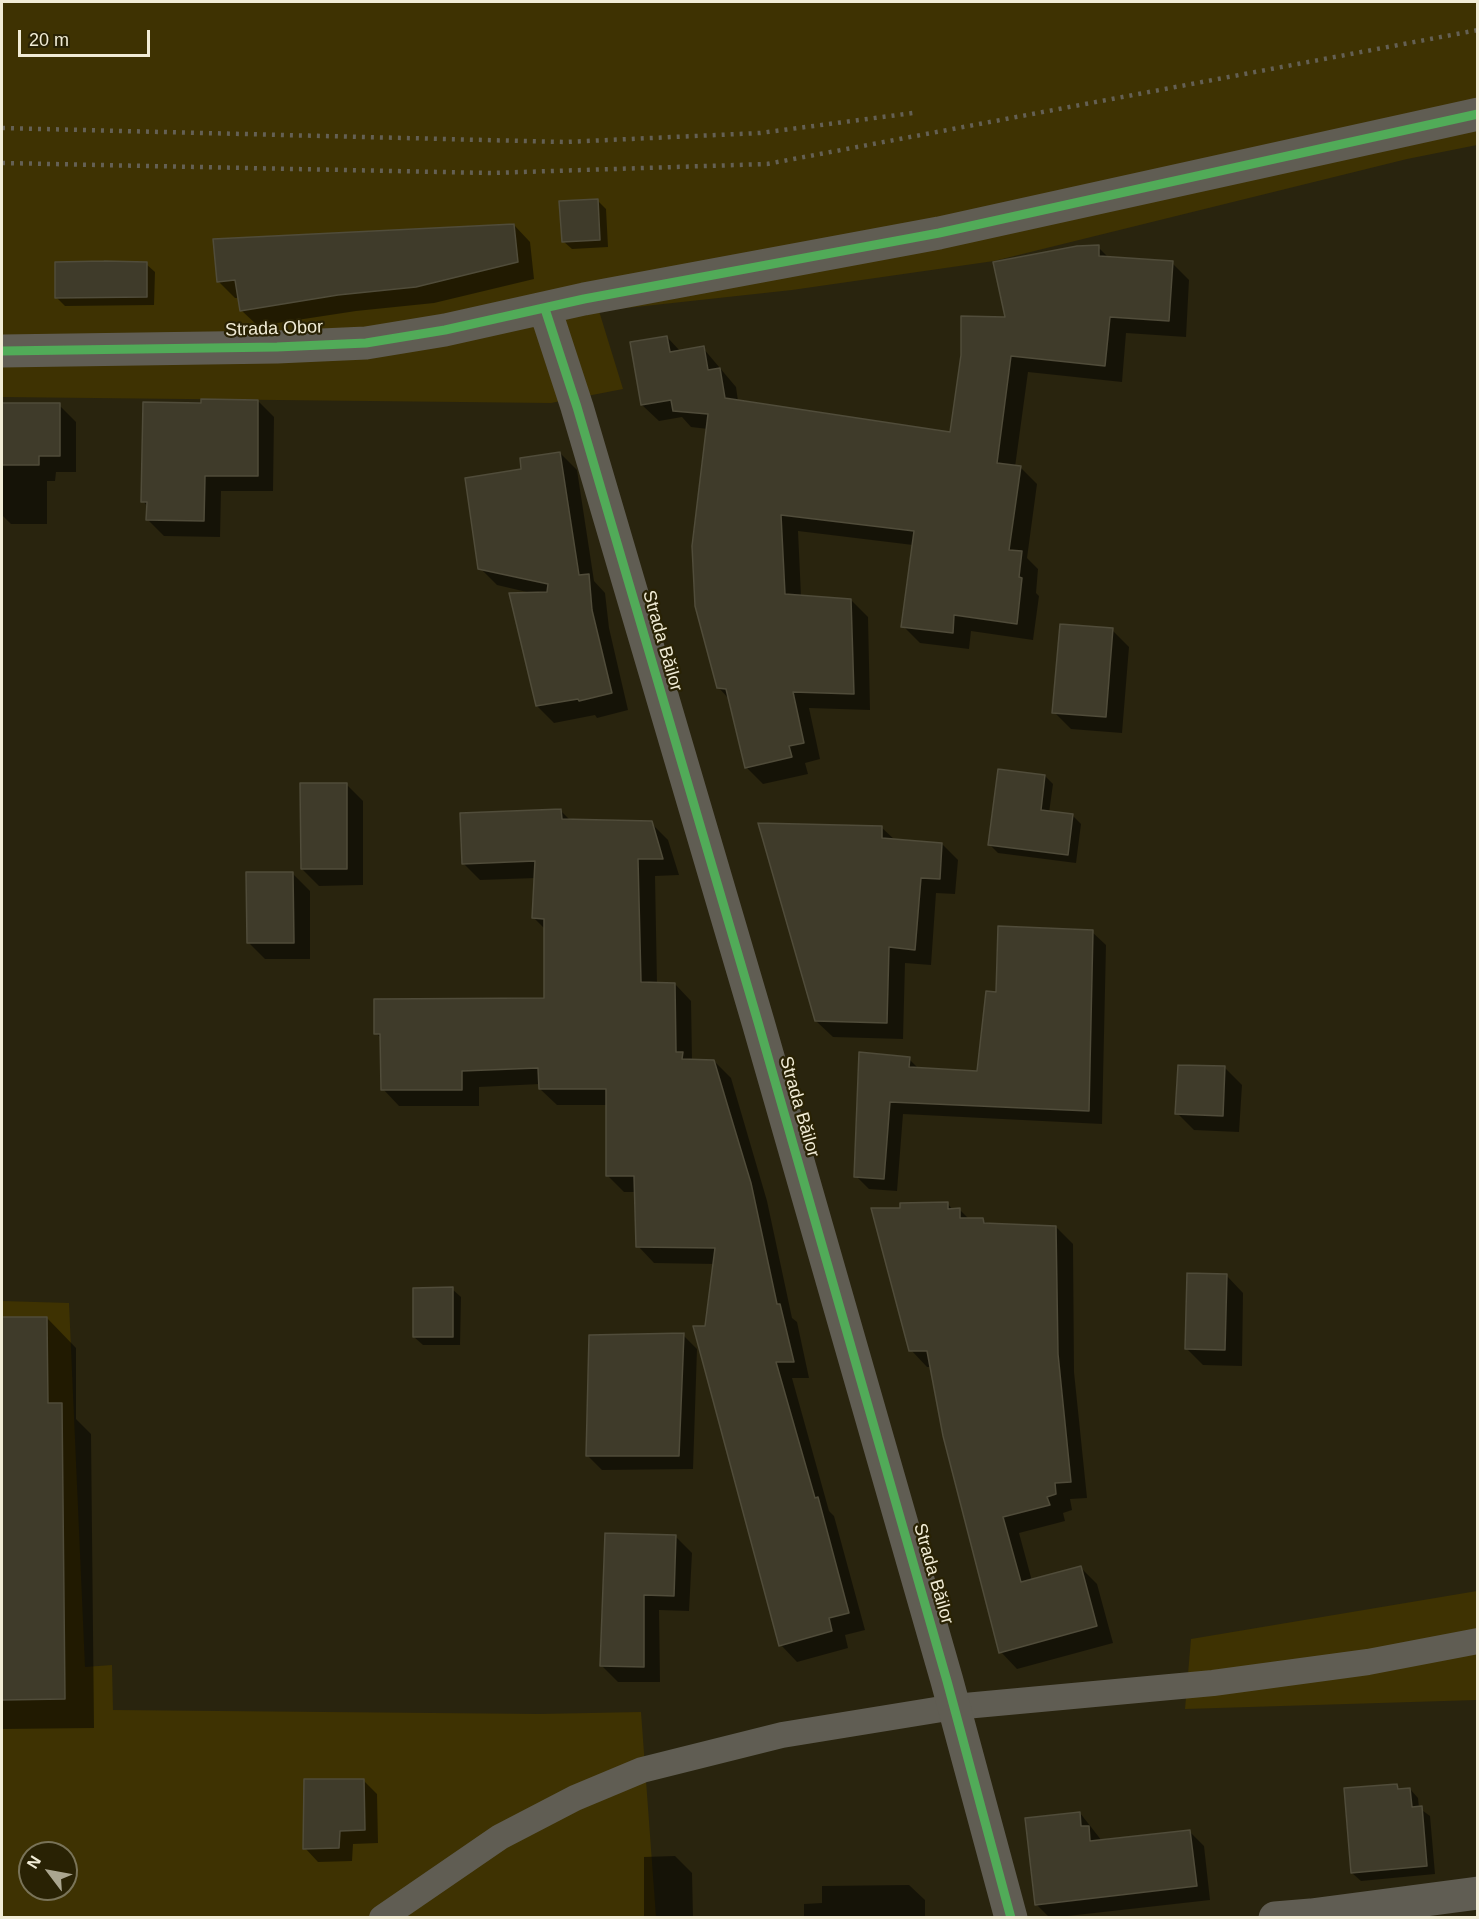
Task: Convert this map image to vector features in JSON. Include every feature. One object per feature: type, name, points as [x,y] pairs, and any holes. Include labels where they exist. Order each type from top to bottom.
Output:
[{"type":"street","name":"Strada Obor","points":[[2,351],[366,343],[445,330],[596,297],[950,231],[1478,114]]},
{"type":"street","name":"Strada Băilor","points":[[545,309],[577,407],[758,1023],[954,1707],[1011,1917]]},
{"type":"street","points":[[1275,1917],[1311,1915],[1478,1893]]},
{"type":"lane","points":[[382,1917],[500,1837],[575,1798],[642,1770],[782,1735],[954,1707],[1213,1683],[1368,1662],[1478,1641]]},
{"type":"shaded area","points":[[2,2],[1477,2],[1477,145],[1407,159],[994,261],[792,290],[599,311],[623,389],[551,403],[2,397]]},
{"type":"shaded area","points":[[2,1301],[69,1303],[85,1667],[112,1665],[113,1710],[539,1714],[641,1712],[656,1917],[2,1918]]},
{"type":"shaded area","points":[[1477,1591],[1477,1700],[1185,1709],[1191,1639]]},
{"type":"building","points":[[598,199],[600,240],[562,242],[559,201]]},
{"type":"building","points":[[514,224],[518,262],[416,287],[338,295],[240,311],[235,280],[217,282],[213,239]]},
{"type":"building","points":[[1099,245],[1099,256],[1173,261],[1169,321],[1110,317],[1105,366],[1011,356],[997,463],[1021,466],[1009,550],[1022,551],[1019,577],[1022,578],[1017,624],[954,615],[953,633],[901,627],[914,531],[781,515],[785,594],[851,599],[854,694],[793,692],[804,743],[789,746],[792,757],[745,768],[726,689],[717,688],[695,606],[692,546],[708,414],[673,411],[671,400],[641,405],[630,342],[667,336],[670,352],[704,346],[708,370],[720,368],[725,398],[950,432],[961,355],[961,316],[1005,317],[993,262],[1077,246]]},
{"type":"building","points":[[55,262],[147,262],[147,297],[55,298]]},
{"type":"building","points":[[201,399],[258,400],[258,476],[205,476],[204,521],[146,520],[147,502],[141,502],[143,402],[201,403]]},
{"type":"building","points":[[2,403],[60,403],[60,456],[39,456],[39,465],[2,465]]},
{"type":"building","points":[[560,452],[579,575],[589,574],[592,610],[612,693],[579,701],[578,699],[536,706],[509,593],[547,592],[548,584],[478,569],[465,478],[521,469],[520,458]]},
{"type":"building","points":[[1060,624],[1113,628],[1106,717],[1052,713]]},
{"type":"building","points":[[998,769],[1045,775],[1041,810],[1073,814],[1068,855],[988,845]]},
{"type":"building","points":[[300,783],[347,783],[347,869],[301,869]]},
{"type":"building","points":[[561,809],[562,819],[652,821],[663,859],[638,859],[641,982],[675,983],[676,1052],[683,1052],[682,1059],[714,1060],[751,1183],[777,1304],[780,1304],[794,1362],[776,1362],[815,1498],[818,1497],[849,1613],[829,1618],[832,1631],[779,1646],[693,1326],[705,1326],[715,1248],[636,1247],[634,1176],[606,1176],[606,1089],[539,1089],[538,1068],[462,1071],[462,1090],[381,1090],[380,1034],[374,1034],[374,999],[544,998],[544,919],[532,918],[535,861],[462,864],[460,813]]},
{"type":"building","points":[[758,823],[882,826],[882,838],[942,843],[940,879],[921,878],[915,950],[889,947],[887,1023],[815,1021]]},
{"type":"building","points":[[246,872],[293,872],[294,943],[247,943]]},
{"type":"building","points":[[998,926],[1093,930],[1089,1111],[890,1102],[884,1179],[854,1177],[859,1052],[910,1057],[909,1067],[977,1071],[986,991],[996,992]]},
{"type":"building","points":[[1178,1065],[1225,1066],[1223,1116],[1175,1114]]},
{"type":"building","points":[[948,1202],[948,1209],[960,1208],[960,1218],[983,1218],[984,1223],[1056,1226],[1058,1354],[1071,1482],[1055,1483],[1056,1494],[1047,1497],[1050,1505],[1003,1517],[1021,1582],[1081,1566],[1097,1626],[999,1653],[943,1436],[927,1351],[909,1351],[871,1208],[900,1208],[900,1203]]},
{"type":"building","points":[[1187,1273],[1227,1274],[1225,1350],[1185,1349]]},
{"type":"building","points":[[453,1287],[453,1337],[413,1337],[413,1288]]},
{"type":"building","points":[[2,1317],[47,1317],[48,1403],[62,1403],[65,1699],[2,1700]]},
{"type":"building","points":[[684,1333],[679,1456],[586,1456],[589,1335]]},
{"type":"building","points":[[605,1533],[676,1535],[674,1596],[644,1595],[644,1667],[600,1666]]},
{"type":"building","points":[[304,1779],[364,1779],[365,1830],[340,1831],[339,1848],[303,1849]]},
{"type":"building","points":[[1397,1784],[1398,1789],[1410,1788],[1412,1807],[1422,1806],[1427,1866],[1351,1873],[1344,1788]]},
{"type":"building","points":[[1080,1812],[1081,1826],[1089,1826],[1090,1841],[1190,1830],[1197,1886],[1035,1905],[1025,1818]]},
{"type":"railway","points":[[2,163],[491,173],[767,164],[1478,30]]},
{"type":"railway","points":[[2,128],[565,142],[760,133],[913,113]]},
{"type":"cycle path","points":[[2,351],[277,347],[366,343],[445,330],[584,299],[939,233],[1478,114]]},
{"type":"cycle path","points":[[545,309],[577,407],[758,1022],[947,1681],[1011,1918]]}]
